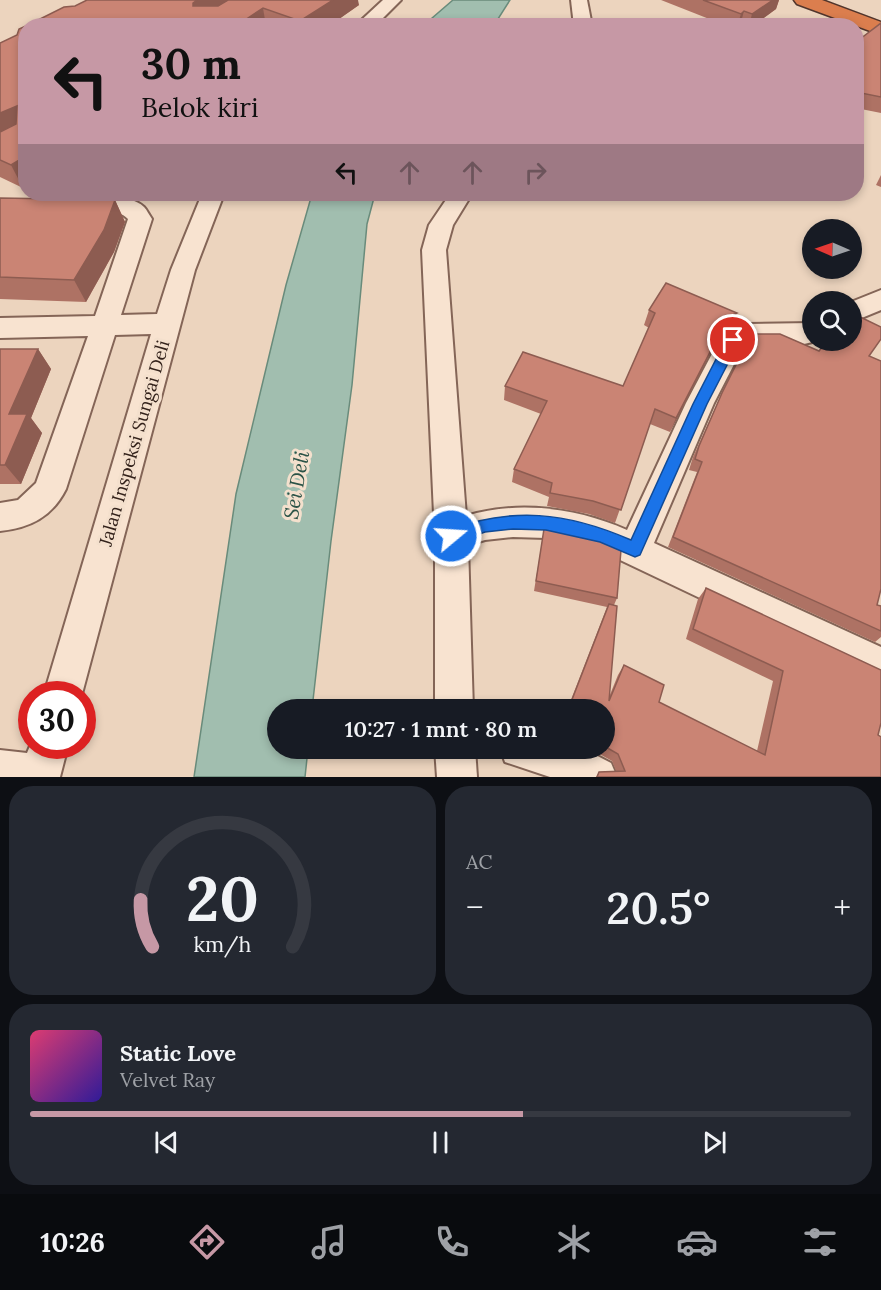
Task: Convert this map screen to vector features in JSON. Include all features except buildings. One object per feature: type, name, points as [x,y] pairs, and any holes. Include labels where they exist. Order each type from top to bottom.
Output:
[{"type":"highway","points":[[804,0],[852,18]]},
{"type":"highway","points":[[838,0],[881,16]]},
{"type":"highway","points":[[864,23],[881,29]]},
{"type":"street","points":[[373,18],[393,0]]},
{"type":"street","points":[[579,0],[582,18]]},
{"type":"street","name":"Jalan Inspeksi Sungai Deli","points":[[67,681],[183,270],[210,201]]},
{"type":"street","points":[[454,699],[451,536],[434,250],[438,232],[457,201]]},
{"type":"street","points":[[0,517],[21,514],[33,508],[42,502],[50,489],[102,327],[140,219],[138,213],[129,206],[59,206]]},
{"type":"street","points":[[862,308],[881,299]]},
{"type":"street","points":[[0,328],[168,324]]},
{"type":"street","points":[[635,549],[700,404],[733,340],[742,334],[752,333],[786,336],[802,334]]},
{"type":"street","points":[[451,536],[485,525],[513,522],[546,523],[602,535],[881,666]]},
{"type":"street","points":[[456,759],[457,777]]},
{"type":"street","points":[[555,759],[572,764],[597,777]]},
{"type":"street","points":[[0,770],[43,766]]},
{"type":"water","points":[[453,0],[510,0],[499,18],[432,18]]},
{"type":"water","name":"Sei Deli","points":[[310,201],[373,201],[367,224],[352,385],[313,699],[267,699],[267,759],[307,759],[305,777],[194,777],[236,494],[286,285]]},
{"type":"route","points":[[451,536],[485,525],[513,522],[546,523],[602,535],[635,549],[700,404],[733,340]]}]
